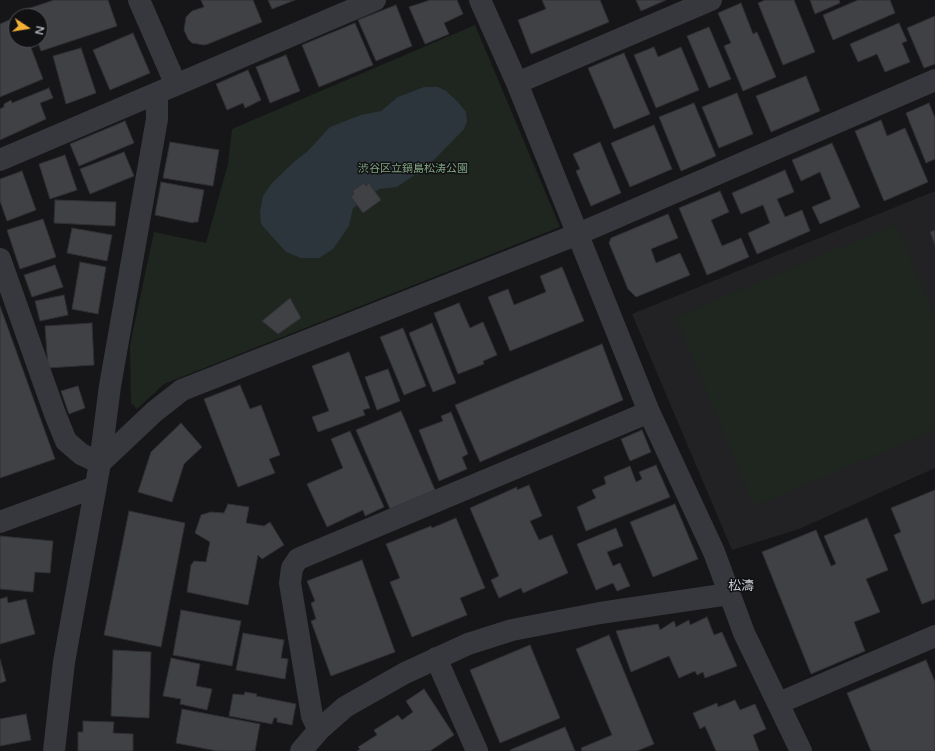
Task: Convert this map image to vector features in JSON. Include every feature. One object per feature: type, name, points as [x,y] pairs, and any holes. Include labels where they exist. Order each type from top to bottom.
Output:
[{"type":"street","points":[[54,751],[64,662],[100,463],[110,386],[157,119],[166,90],[139,0]]},
{"type":"street","points":[[0,160],[375,0]]},
{"type":"street","points":[[480,0],[517,83],[649,412],[714,552],[744,633],[802,751]]},
{"type":"street","points":[[517,83],[711,0]]},
{"type":"street","points":[[100,463],[154,412],[182,390],[578,234],[935,80]]},
{"type":"street","points":[[0,259],[52,407],[66,442],[81,454],[100,463]]},
{"type":"street","points":[[319,730],[312,716],[290,583],[292,568],[298,559],[649,412]]},
{"type":"street","points":[[0,522],[95,487]]},
{"type":"street","points":[[301,751],[319,730],[345,707],[405,672],[468,644],[512,630],[600,613],[729,594]]},
{"type":"street","points":[[779,703],[935,636]]},
{"type":"street","points":[[436,658],[476,751]]},
{"type":"shaded area","points":[[424,87],[438,87],[446,91],[458,102],[466,112],[467,121],[464,129],[428,166],[397,187],[379,189],[353,208],[349,226],[333,249],[319,258],[301,258],[286,252],[261,224],[260,212],[263,196],[272,183],[308,151],[330,127],[361,115],[381,111],[398,97]]},
{"type":"shaded area","points":[[935,191],[935,468],[799,529],[732,550],[632,314]]},
{"type":"green space","name":"渋谷区立鍋島松涛公園","points":[[475,25],[560,227],[164,384],[137,409],[131,403],[130,345],[154,232],[206,243],[228,164],[232,129]]},
{"type":"green space","points":[[896,224],[935,319],[935,430],[754,506],[676,317]]},
{"type":"building","points":[[54,0],[108,0],[117,26],[41,51],[40,48],[48,48],[48,8],[30,8]]},
{"type":"building","points":[[201,0],[253,0],[262,22],[208,44],[204,45],[192,43],[188,39],[184,30],[186,17],[192,11],[204,7]]},
{"type":"building","points":[[268,0],[295,0],[272,9]]},
{"type":"building","points":[[430,0],[457,0],[463,14],[444,23],[449,34],[425,44],[409,7]]},
{"type":"building","points":[[542,0],[600,0],[609,22],[531,54],[518,20],[546,9]]},
{"type":"building","points":[[636,0],[666,0],[641,11]]},
{"type":"building","points":[[765,0],[794,0],[815,52],[783,65],[758,3]]},
{"type":"building","points":[[810,0],[839,0],[840,3],[815,14]]},
{"type":"building","points":[[858,0],[890,0],[895,13],[833,40],[823,15]]},
{"type":"building","points":[[741,3],[753,34],[757,32],[776,77],[743,91],[724,46],[731,43],[718,13]]},
{"type":"building","points":[[396,5],[412,46],[376,61],[358,20]]},
{"type":"building","points":[[935,16],[935,64],[924,68],[907,28]]},
{"type":"building","points":[[8,20],[8,48],[31,48],[43,79],[0,97],[0,24]]},
{"type":"building","points":[[355,23],[373,65],[319,87],[302,45]]},
{"type":"building","points":[[899,23],[907,41],[902,43],[910,62],[885,72],[877,54],[858,62],[850,44]]},
{"type":"building","points":[[709,27],[731,79],[709,88],[687,36]]},
{"type":"building","points":[[133,33],[150,73],[110,90],[93,50]]},
{"type":"building","points":[[654,47],[658,57],[681,47],[699,90],[656,108],[634,55]]},
{"type":"building","points":[[81,48],[96,93],[66,104],[53,56]]},
{"type":"building","points":[[624,53],[650,114],[614,129],[588,68]]},
{"type":"building","points":[[286,55],[300,91],[270,103],[256,67]]},
{"type":"building","points":[[248,70],[261,100],[245,108],[243,103],[227,110],[216,84]]},
{"type":"building","points":[[806,76],[820,111],[771,132],[756,96]]},
{"type":"building","points":[[49,88],[53,98],[40,103],[46,119],[0,140],[0,109],[4,107],[4,104],[11,100],[12,103]]},
{"type":"building","points":[[737,93],[753,134],[719,148],[702,107]]},
{"type":"building","points":[[694,103],[716,156],[681,171],[659,117]]},
{"type":"building","points":[[929,103],[935,118],[935,159],[926,163],[906,113]]},
{"type":"building","points":[[881,120],[887,136],[905,128],[928,182],[884,201],[855,131]]},
{"type":"building","points":[[125,121],[134,143],[79,166],[70,144]]},
{"type":"building","points":[[654,125],[672,169],[630,187],[611,143]]},
{"type":"building","points":[[170,142],[219,150],[213,186],[163,178]]},
{"type":"building","points":[[600,142],[621,193],[591,206],[576,171],[580,169],[573,154]]},
{"type":"building","points":[[832,143],[860,207],[820,224],[812,207],[831,199],[820,172],[801,181],[792,160]]},
{"type":"building","points":[[124,152],[134,176],[90,194],[80,169]]},
{"type":"building","points":[[65,155],[77,190],[50,199],[39,164]]},
{"type":"building","points":[[785,170],[794,192],[777,199],[785,217],[802,210],[810,231],[757,254],[748,233],[770,223],[763,205],[741,214],[732,193]]},
{"type":"building","points":[[22,171],[36,210],[7,221],[0,201],[0,179]]},
{"type":"building","points":[[161,182],[204,190],[198,222],[193,223],[155,215]]},
{"type":"building","points":[[364,183],[366,186],[369,183],[381,200],[363,213],[351,197],[354,194],[352,191]]},
{"type":"building","points":[[720,191],[729,212],[711,220],[722,246],[741,238],[749,257],[707,275],[679,208]]},
{"type":"building","points":[[55,200],[116,202],[115,226],[54,223]]},
{"type":"building","points":[[668,214],[678,238],[651,249],[656,263],[680,253],[690,275],[636,297],[628,289],[609,243],[611,238]]},
{"type":"building","points":[[43,219],[56,257],[20,269],[7,230]]},
{"type":"building","points":[[72,228],[112,235],[107,261],[67,253]]},
{"type":"building","points":[[935,230],[935,245],[930,232]]},
{"type":"building","points":[[80,262],[106,267],[98,314],[72,309]]},
{"type":"building","points":[[55,265],[63,287],[32,297],[24,275]]},
{"type":"building","points":[[562,267],[584,321],[510,351],[488,297],[508,289],[514,305],[546,292],[540,276]]},
{"type":"building","points":[[64,295],[68,315],[40,321],[35,301]]},
{"type":"building","points":[[290,298],[301,318],[278,334],[262,321]]},
{"type":"building","points":[[459,303],[470,328],[483,322],[497,355],[483,361],[484,364],[458,374],[434,313]]},
{"type":"building","points":[[0,306],[55,459],[0,478]]},
{"type":"building","points":[[92,323],[94,365],[48,368],[45,326]]},
{"type":"building","points":[[432,323],[456,383],[433,392],[409,333]]},
{"type":"building","points":[[403,328],[426,386],[404,395],[380,337]]},
{"type":"building","points":[[602,344],[623,400],[480,462],[455,405]]},
{"type":"building","points":[[349,352],[370,408],[363,410],[365,415],[318,432],[312,417],[329,411],[312,366]]},
{"type":"building","points":[[388,369],[400,401],[377,410],[365,377]]},
{"type":"building","points":[[240,385],[250,409],[261,405],[280,455],[269,459],[275,473],[238,487],[204,399]]},
{"type":"building","points":[[78,386],[85,408],[69,414],[61,391]]},
{"type":"building","points":[[401,411],[435,490],[390,509],[356,430]]},
{"type":"building","points":[[451,412],[468,454],[462,457],[467,469],[439,481],[419,430],[443,421],[441,416]]},
{"type":"building","points":[[181,423],[202,447],[184,464],[172,502],[138,492],[151,452]]},
{"type":"building","points":[[642,430],[651,452],[630,461],[621,439]]},
{"type":"building","points":[[350,431],[384,507],[365,516],[363,510],[327,527],[307,484],[343,468],[331,439]]},
{"type":"building","points":[[656,465],[670,497],[586,531],[577,507],[596,498],[592,490],[606,484],[604,477],[630,466],[636,482],[642,479],[639,472]]},
{"type":"building","points":[[529,485],[542,516],[530,521],[539,540],[552,535],[568,573],[523,593],[521,588],[499,598],[491,580],[499,576],[470,508],[517,487],[517,490]]},
{"type":"building","points":[[935,490],[935,599],[922,604],[894,535],[901,532],[891,508]]},
{"type":"building","points":[[228,504],[249,507],[246,523],[264,526],[270,522],[284,545],[262,559],[258,555],[248,605],[187,592],[191,565],[194,561],[206,562],[210,542],[195,533],[201,515],[211,512],[224,513]]},
{"type":"building","points":[[675,504],[698,559],[653,577],[630,522]]},
{"type":"building","points":[[129,511],[185,523],[161,647],[104,635]]},
{"type":"building","points":[[456,518],[485,588],[460,598],[467,615],[412,637],[390,582],[400,578],[386,544],[431,526],[432,528]]},
{"type":"building","points":[[867,518],[888,570],[866,579],[880,612],[854,622],[865,651],[811,674],[762,552],[816,530],[831,566],[836,564],[824,536]]},
{"type":"building","points":[[616,528],[623,546],[607,552],[613,566],[620,563],[630,586],[617,591],[613,583],[596,590],[577,544]]},
{"type":"building","points":[[0,536],[53,541],[50,573],[35,572],[33,592],[0,589]]},
{"type":"building","points":[[362,560],[395,652],[331,676],[311,621],[316,619],[311,603],[315,601],[307,581]]},
{"type":"building","points":[[7,597],[8,603],[26,599],[35,634],[0,644],[0,599]]},
{"type":"building","points":[[181,610],[241,621],[232,666],[173,655]]},
{"type":"building","points":[[707,617],[714,635],[722,632],[737,666],[705,678],[703,672],[697,675],[695,671],[679,678],[669,656],[631,672],[616,631],[658,624],[660,630],[674,621],[676,627],[689,620],[690,625]]},
{"type":"building","points":[[243,633],[284,640],[281,658],[288,659],[285,679],[236,670]]},
{"type":"building","points":[[609,635],[654,744],[637,751],[582,751],[581,748],[612,735],[576,649]]},
{"type":"building","points":[[530,645],[560,718],[500,743],[470,670]]},
{"type":"building","points":[[113,650],[151,652],[149,718],[111,716]]},
{"type":"building","points":[[171,658],[200,664],[196,686],[212,689],[207,710],[180,704],[181,699],[163,696]]},
{"type":"building","points":[[0,659],[6,681],[0,683]]},
{"type":"building","points":[[926,660],[935,682],[935,751],[871,751],[847,693]]},
{"type":"building","points":[[424,689],[454,735],[430,751],[357,751],[360,749],[358,747],[377,735],[374,730],[398,715],[402,720],[413,712],[406,701]]},
{"type":"building","points":[[245,692],[257,694],[256,696],[296,704],[292,725],[277,722],[277,718],[274,718],[272,724],[229,716],[233,694],[244,695]]},
{"type":"building","points":[[735,700],[740,710],[755,704],[766,729],[753,735],[759,751],[716,751],[705,726],[700,729],[693,713],[717,703],[718,707]]},
{"type":"building","points":[[182,709],[260,724],[255,751],[217,751],[176,743]]},
{"type":"building","points":[[26,714],[31,740],[0,746],[0,719]]},
{"type":"building","points":[[83,721],[114,722],[113,733],[133,734],[133,751],[78,751],[78,732],[83,732]]},
{"type":"building","points":[[565,727],[575,751],[510,750]]},
{"type":"district","name":"松濤","points":[[741,587]]}]
